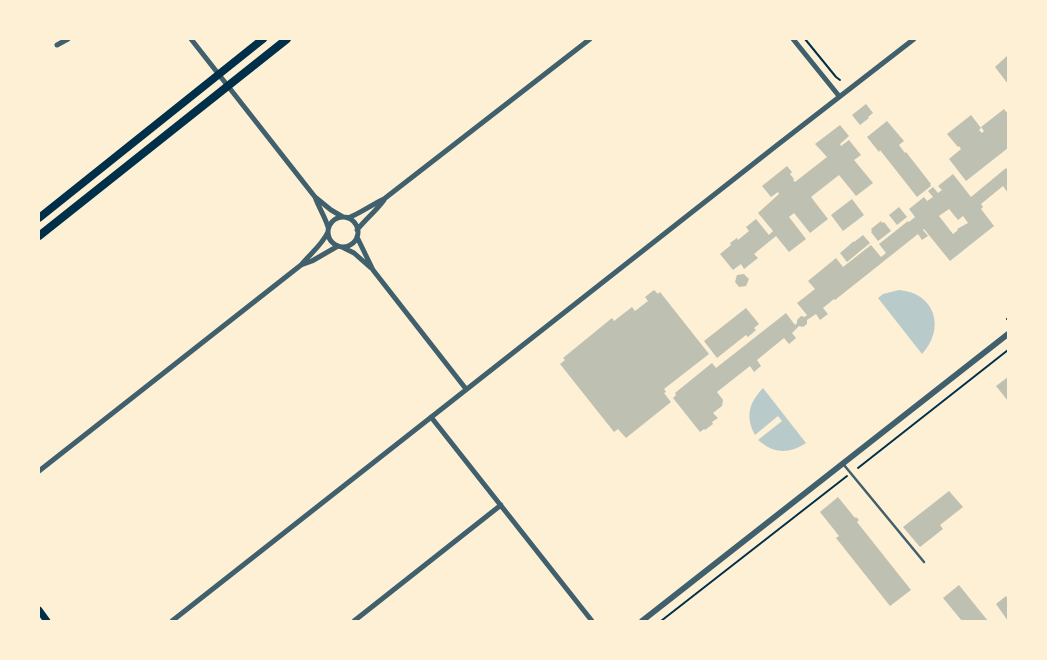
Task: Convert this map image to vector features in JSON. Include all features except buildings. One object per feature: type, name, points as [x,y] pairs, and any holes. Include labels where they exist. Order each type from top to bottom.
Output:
[{"type":"highway","points":[[39,218],[263,39]]},
{"type":"highway","points":[[39,236],[287,39]]},
{"type":"main road","points":[[39,610],[47,621]]},
{"type":"street","points":[[57,45],[68,39]]},
{"type":"street","points":[[191,39],[315,197],[331,210],[355,224],[357,237],[373,270],[466,389]]},
{"type":"street","points":[[39,471],[301,265],[322,243],[334,220],[359,214],[384,199],[590,39]]},
{"type":"street","points":[[793,39],[839,96]]},
{"type":"street","points":[[172,621],[914,39]]},
{"type":"street","points":[[315,197],[328,229],[330,241],[354,253],[373,270]]},
{"type":"street","points":[[357,230],[384,199]]},
{"type":"street","points":[[301,265],[312,261],[328,251],[351,244],[357,237]]},
{"type":"street","points":[[642,621],[1008,334]]},
{"type":"street","points":[[431,417],[592,621]]},
{"type":"street","points":[[354,621],[501,505]]},
{"type":"lane","points":[[843,463],[924,562]]},
{"type":"path","points":[[805,39],[840,80]]},
{"type":"path","points":[[858,468],[1008,350]]},
{"type":"path","points":[[662,621],[847,476]]},
{"type":"shaded area","points":[[899,290],[921,298],[933,313],[934,333],[922,354],[878,298],[883,294]]},
{"type":"shaded area","points":[[763,388],[806,443],[788,451],[782,451],[770,448],[758,440],[782,421],[778,416],[755,435],[750,422],[750,410],[754,399]]}]
